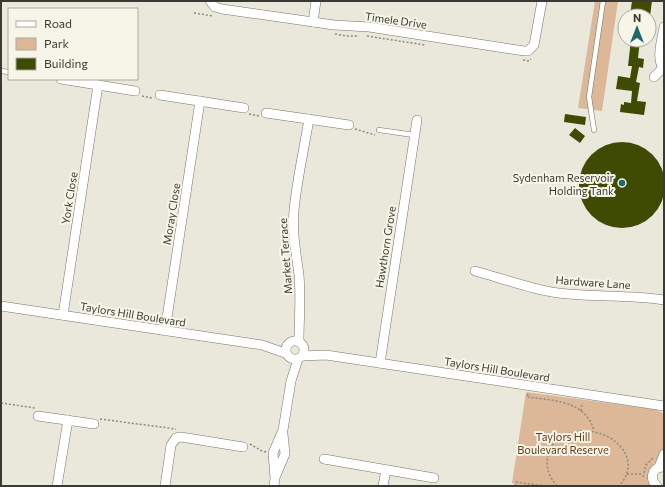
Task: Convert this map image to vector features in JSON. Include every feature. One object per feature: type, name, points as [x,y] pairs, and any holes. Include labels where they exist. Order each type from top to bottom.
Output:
[{"type":"street","name":"Timele Drive","points":[[210,1],[216,7],[222,9],[334,25],[369,27],[524,51],[532,49],[535,42],[542,1]]},
{"type":"street","points":[[312,22],[316,1]]},
{"type":"street","points":[[654,77],[664,68],[660,61],[660,56],[664,27]]},
{"type":"street","points":[[67,80],[135,90]]},
{"type":"street","name":"York Close","points":[[63,315],[98,85]]},
{"type":"street","points":[[160,95],[244,108]]},
{"type":"street","name":"Moray Close","points":[[165,331],[200,101]]},
{"type":"street","points":[[266,114],[349,125]]},
{"type":"street","name":"Market Terrace","points":[[283,430],[299,320],[299,275],[294,248],[294,211],[308,119]]},
{"type":"street","name":"Hawthorn Grove","points":[[380,363],[416,120]]},
{"type":"street","name":"Hardware Lane","points":[[475,271],[545,290],[567,294],[664,300]]},
{"type":"street","name":"Taylors Hill Boulevard","points":[[1,306],[664,406]]},
{"type":"street","points":[[39,412],[68,420],[96,421]]},
{"type":"street","points":[[57,486],[68,420]]},
{"type":"street","points":[[275,482],[274,452],[283,430]]},
{"type":"street","points":[[275,482],[285,454],[283,430]]},
{"type":"street","points":[[165,486],[171,445],[176,438],[181,437],[245,445]]},
{"type":"street","points":[[656,486],[652,475],[654,471],[661,466],[664,454]]},
{"type":"street","points":[[324,460],[434,478]]},
{"type":"street","points":[[383,486],[386,470]]},
{"type":"lane","points":[[594,130],[589,97],[603,1]]},
{"type":"lane","points":[[381,130],[414,135]]},
{"type":"path","points":[[349,125],[349,128],[383,136],[381,130]]},
{"type":"path","points":[[529,386],[527,397],[562,401],[571,405],[581,411],[593,427],[594,431]]},
{"type":"path","points":[[1,403],[39,412]]},
{"type":"path","points":[[96,421],[180,430]]},
{"type":"path","points":[[557,486],[549,475],[547,469],[547,458],[550,448],[561,437],[582,430],[594,431],[611,437],[622,449],[626,456],[628,465],[627,474],[619,486]]},
{"type":"path","points":[[245,445],[262,451],[274,452]]},
{"type":"path","points":[[627,474],[643,474]]},
{"type":"path","points":[[515,486],[516,482],[550,486]]},
{"type":"green space","points":[[595,1],[618,1],[602,111],[578,108]]},
{"type":"green space","name":"Taylors Hill Boulevard Reserve","points":[[526,392],[653,409],[664,414],[663,449],[650,470],[649,479],[651,486],[521,486],[512,483]]},
{"type":"building","points":[[632,1],[652,1],[651,8],[631,8]]},
{"type":"building","points":[[630,48],[639,48],[638,58],[644,59],[643,68],[639,67],[636,82],[640,83],[637,101],[646,102],[644,115],[620,112],[621,104],[624,105],[624,102],[631,103],[632,91],[616,89],[618,76],[630,78],[632,66],[628,66]]},
{"type":"building","points":[[565,114],[586,117],[585,125],[564,122]]},
{"type":"building","points":[[575,128],[585,136],[580,143],[569,135]]},
{"type":"building","name":"Sydenham Reservoir Holding Tank","points":[[622,142],[638,145],[646,149],[658,161],[662,169],[665,185],[662,201],[658,209],[646,221],[638,225],[622,228],[606,225],[598,221],[586,209],[582,201],[579,185],[582,169],[586,161],[598,149],[606,145]]},
{"type":"place","name":"Sydenham Reservoir Holding Tank","points":[[622,183]]}]
